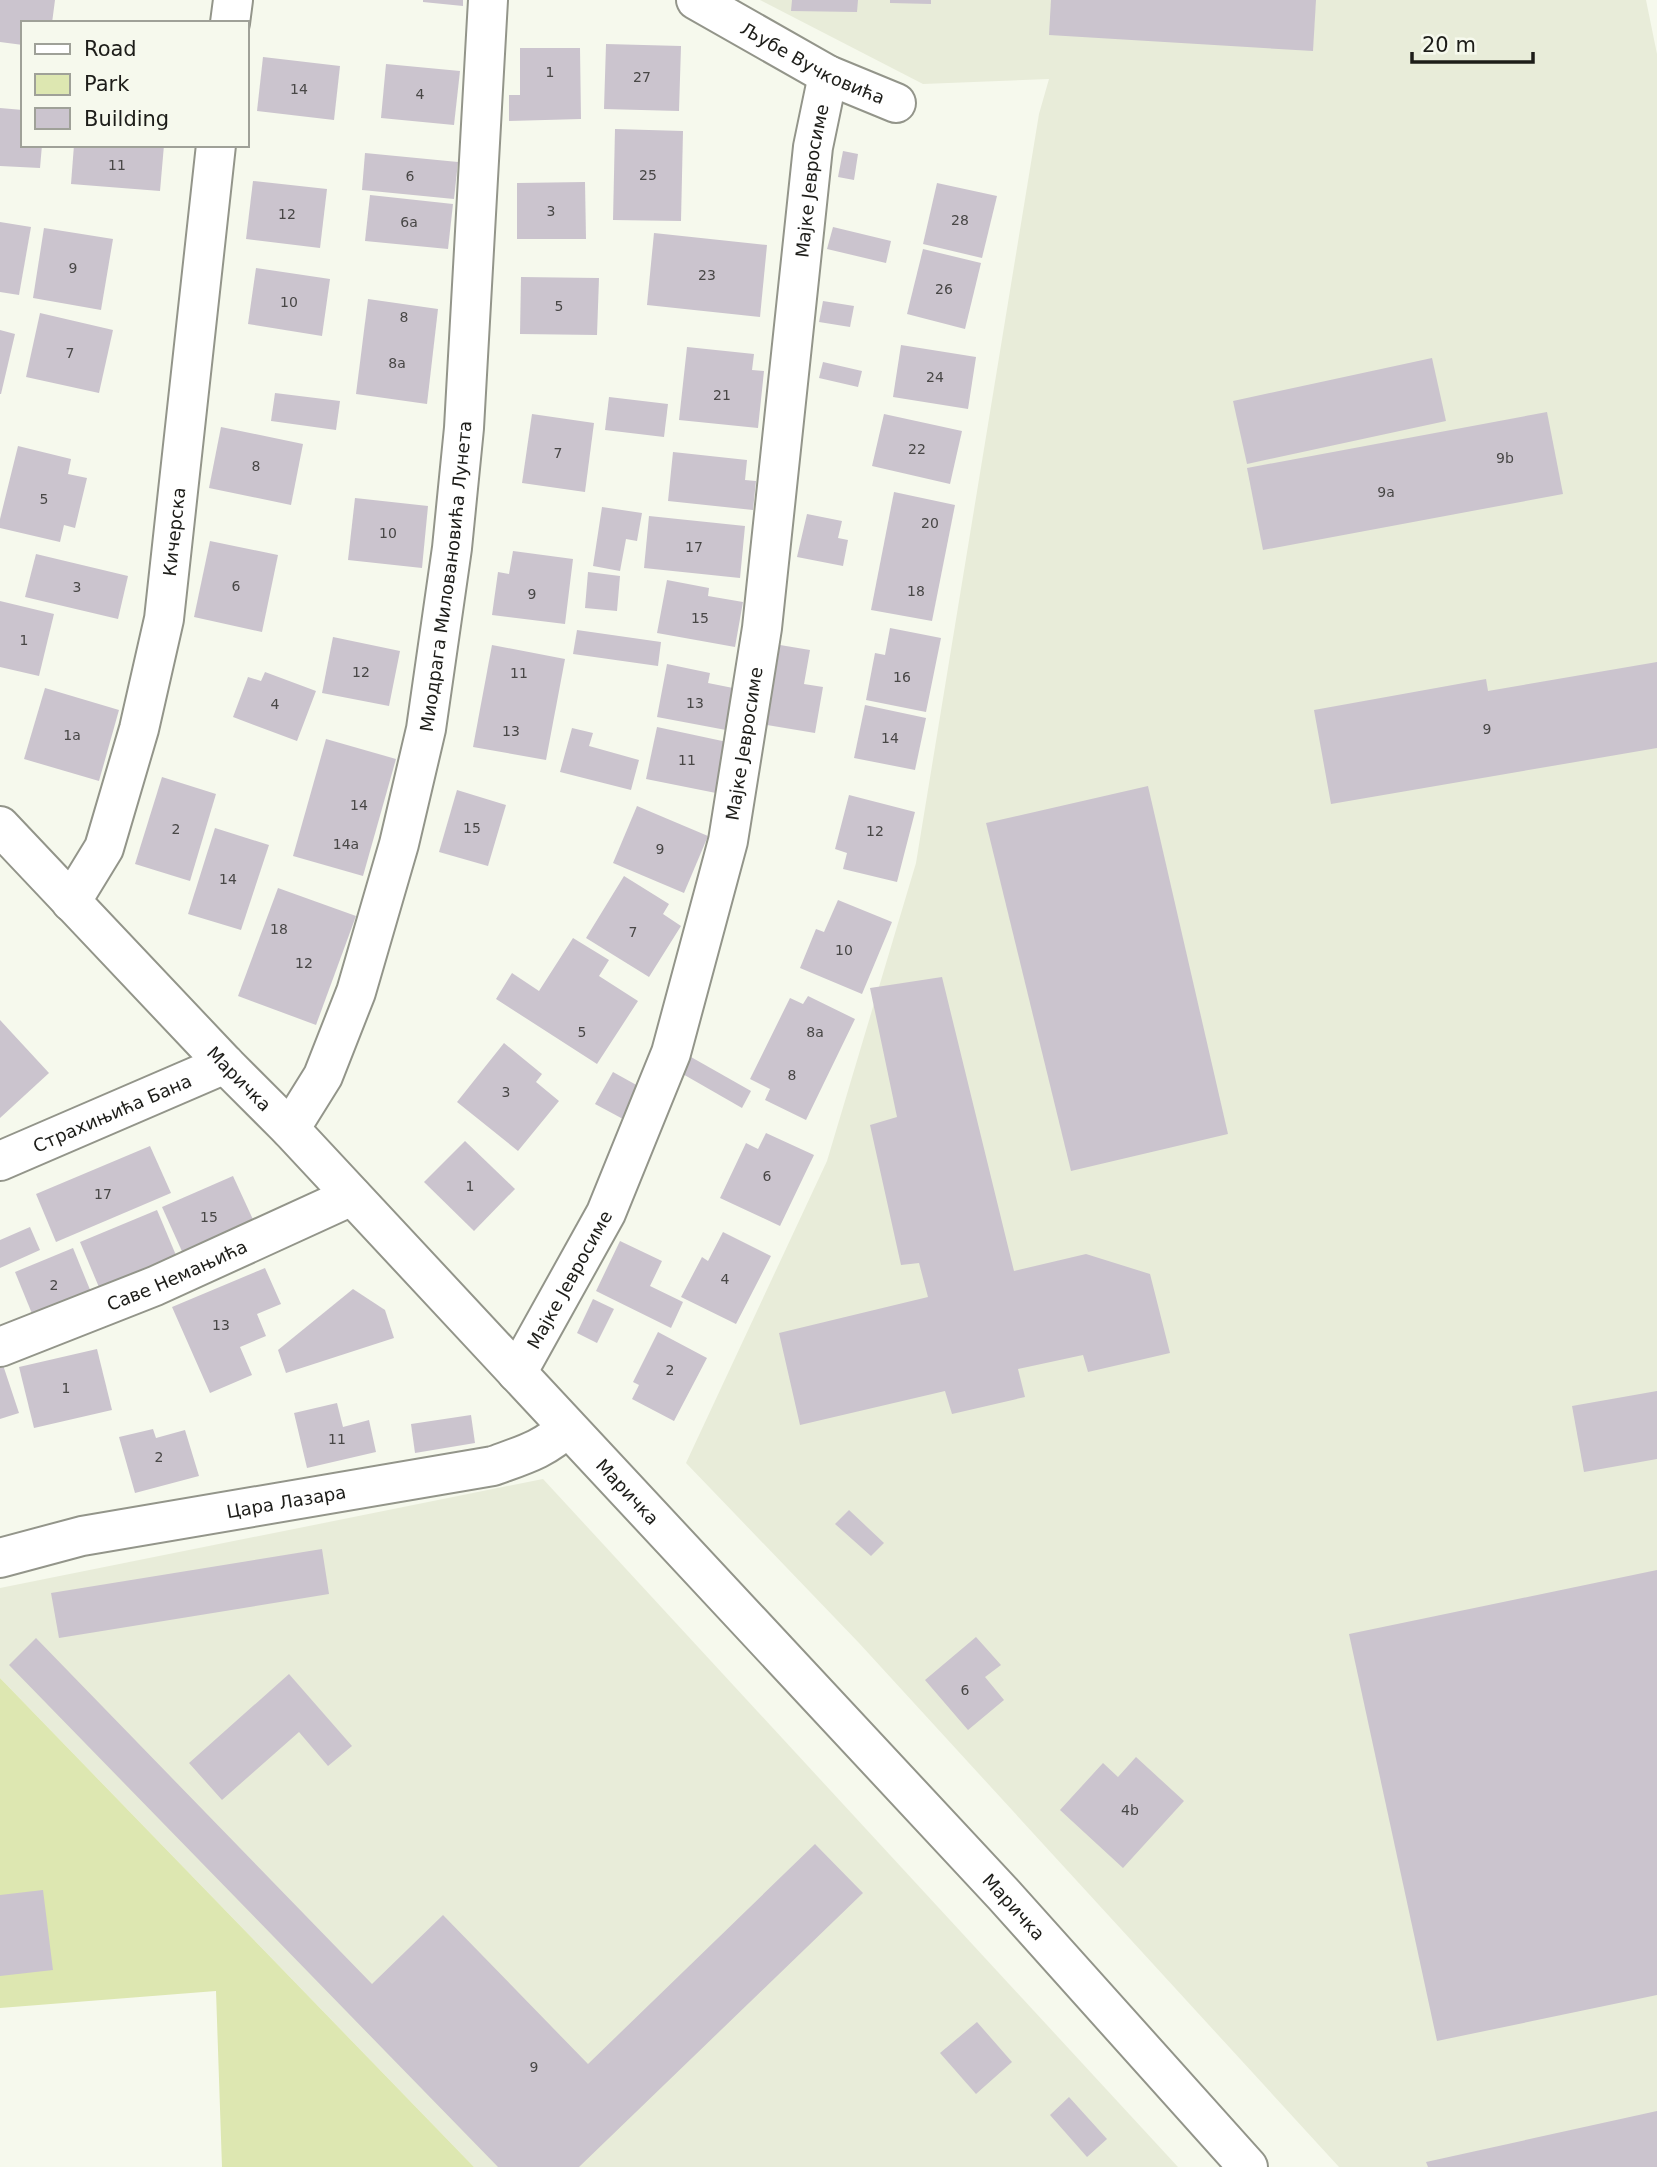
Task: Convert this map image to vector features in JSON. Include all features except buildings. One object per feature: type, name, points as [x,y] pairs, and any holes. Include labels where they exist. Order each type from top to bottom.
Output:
[{"type":"street","points":[[230,21],[233,0]]},
{"type":"street","name":"Миодрага Миловановића Лунета","points":[[290,1129],[323,1076],[356,992],[399,844],[426,729],[452,548],[464,428],[488,0]]},
{"type":"street","name":"Љубе Вучковића","points":[[696,0],[828,75],[896,103]]},
{"type":"street","name":"Мајке Јевросиме","points":[[517,1374],[606,1213],[671,1053],[728,841],[762,628],[813,148],[828,75]]},
{"type":"street","name":"Кичерска","points":[[71,901],[104,848],[139,729],[164,619],[216,147]]},
{"type":"street","name":"Маричка","points":[[0,826],[290,1129],[1004,1895],[1248,2167]]},
{"type":"street","name":"Страхињића Бана","points":[[0,1161],[225,1064]]},
{"type":"street","name":"Саве Немањића","points":[[0,1347],[155,1286],[352,1196]]},
{"type":"street","name":"Цара Лазара","points":[[0,1558],[82,1536],[493,1466],[535,1451],[555,1439],[566,1428]]},
{"type":"shaded area","points":[[760,0],[1646,0],[1657,54],[1657,2167],[1339,2167],[859,1643],[686,1463],[827,1161],[916,863],[1039,114],[1049,79],[923,84]]},
{"type":"shaded area","points":[[543,1479],[1178,2167],[474,2167],[0,1678],[0,1588]]},
{"type":"green space","points":[[0,1678],[474,2167],[222,2167],[216,1991],[0,2008]]}]
